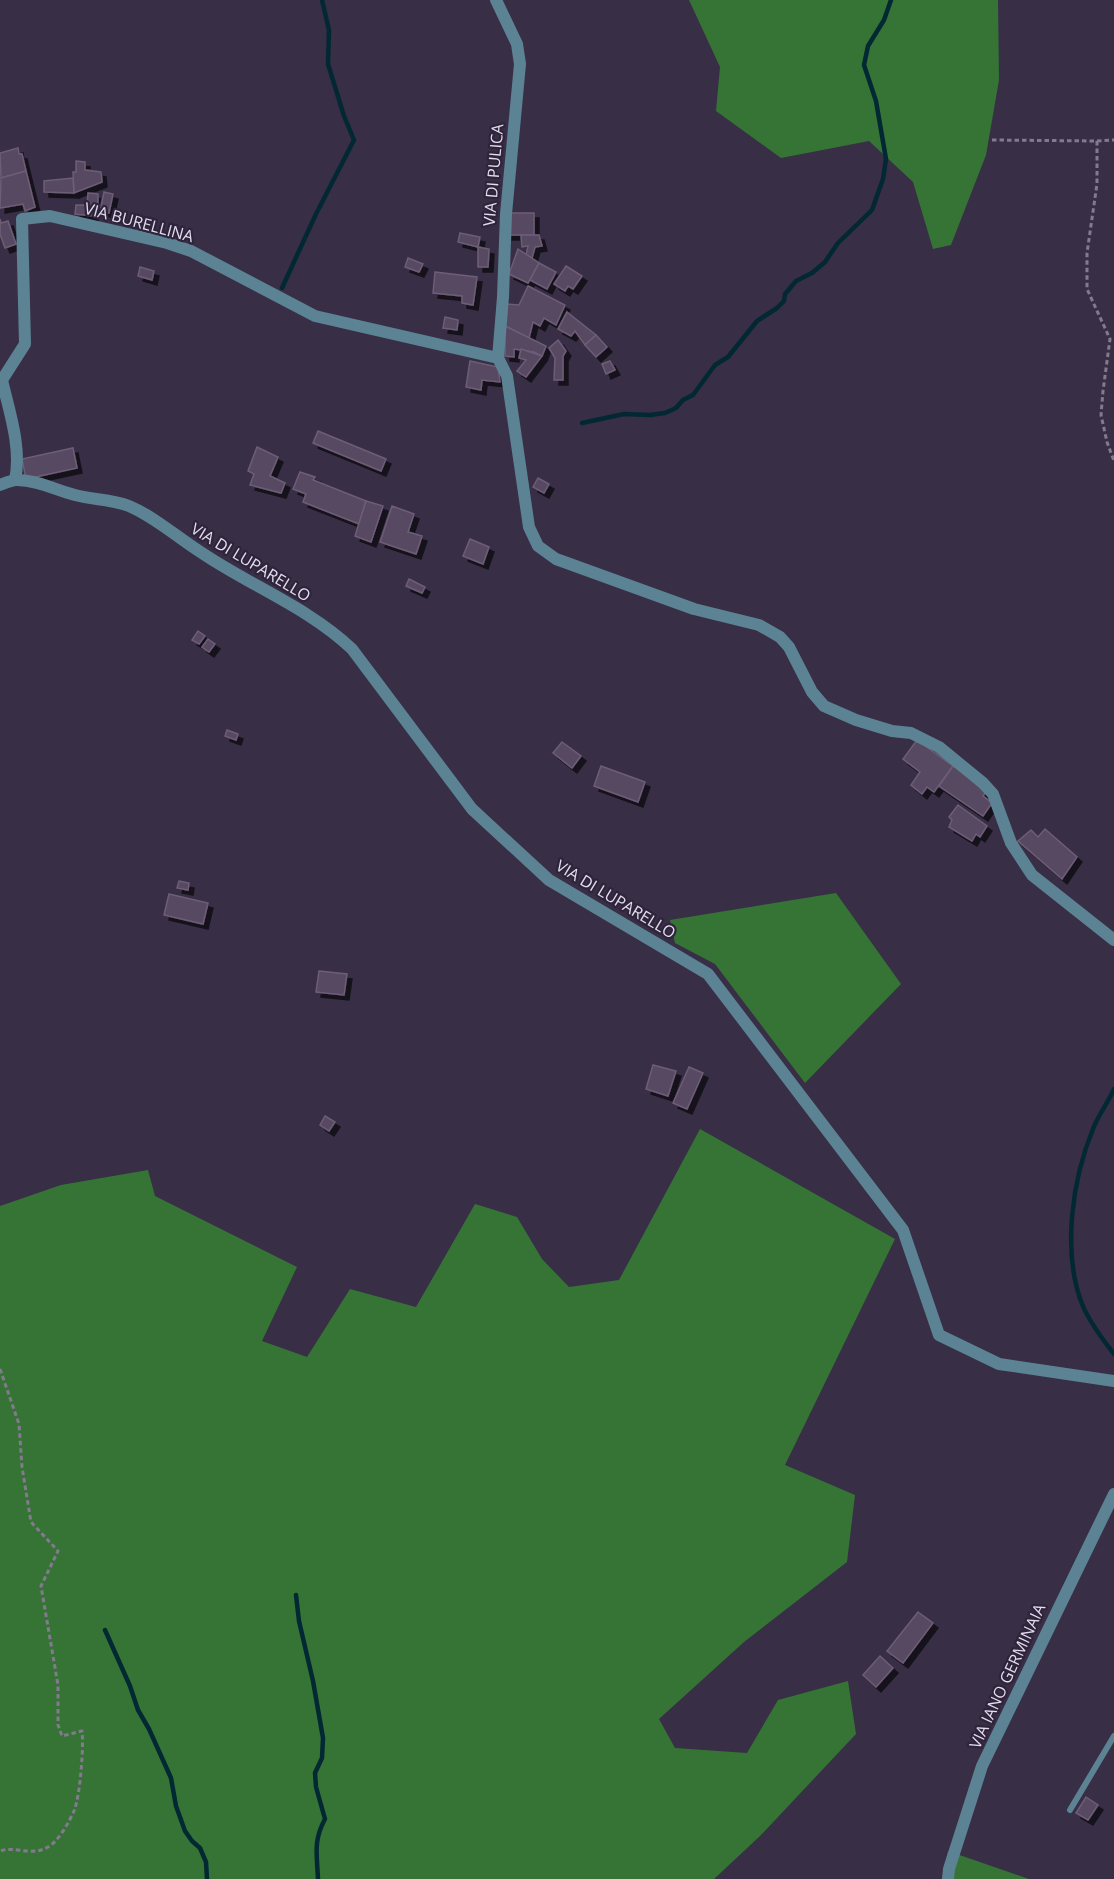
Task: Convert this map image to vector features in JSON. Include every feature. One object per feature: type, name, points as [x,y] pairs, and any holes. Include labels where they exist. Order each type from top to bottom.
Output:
[{"type":"street","name":"VIA DI PULICA","points":[[496,0],[517,44],[520,64],[506,214],[498,358]]},
{"type":"street","name":"VIA BURELLINA","points":[[15,480],[18,470],[16,444],[2,380],[25,344],[22,219],[50,216],[167,243],[191,251],[315,316],[498,358]]},
{"type":"street","points":[[498,358],[507,376],[529,527],[537,546],[556,560],[633,589],[694,609],[759,625],[780,637],[789,647],[812,692],[824,706],[856,720],[892,731],[911,733],[939,747],[983,783],[993,794],[1011,843],[1032,875],[1114,940]]},
{"type":"street","name":"VIA DI LUPARELLO","points":[[0,485],[15,480],[34,482],[76,496],[118,502],[130,507],[148,516],[201,553],[278,597],[338,636],[352,649],[472,809],[549,880],[708,974],[903,1230],[939,1335],[999,1364],[1114,1381]]},
{"type":"street","name":"VIA IANO GERMINAIA","points":[[948,1879],[949,1869],[982,1766],[1114,1494]]},
{"type":"lane","points":[[1071,1810],[1114,1736]]},
{"type":"path","points":[[992,140],[1114,141]]},
{"type":"path","points":[[1097,141],[1097,184],[1088,253],[1087,289],[1110,339],[1102,391],[1101,415],[1114,460]]},
{"type":"path","points":[[0,1369],[19,1424],[22,1467],[31,1522],[58,1551],[41,1586],[58,1685],[58,1725],[62,1736],[82,1731],[84,1744],[75,1809],[62,1831],[48,1847],[34,1852],[6,1849],[0,1851]]},
{"type":"green space","points":[[689,0],[998,0],[999,80],[986,155],[951,245],[933,249],[913,182],[869,141],[781,158],[716,111],[720,67]]},
{"type":"green space","points":[[836,893],[901,984],[805,1083],[715,964],[675,943],[670,920]]},
{"type":"green space","points":[[700,1129],[895,1239],[785,1465],[855,1495],[847,1562],[744,1642],[659,1719],[675,1748],[747,1753],[778,1700],[848,1681],[856,1734],[760,1836],[714,1879],[0,1879],[0,1206],[61,1185],[148,1170],[155,1196],[297,1267],[262,1341],[307,1357],[350,1289],[416,1307],[475,1204],[517,1217],[542,1259],[569,1287],[619,1280]]},
{"type":"green space","points":[[948,1851],[1029,1879],[942,1879]]},
{"type":"building","points":[[18,148],[19,154],[22,154],[26,171],[1,178],[0,153]]},
{"type":"building","points":[[76,161],[85,162],[85,170],[101,172],[102,182],[74,193],[73,172],[76,172]]},
{"type":"building","points":[[26,171],[35,207],[25,211],[23,204],[0,208],[1,178]]},
{"type":"building","points":[[73,178],[74,193],[44,192],[44,181]]},
{"type":"building","points":[[104,192],[113,194],[109,213],[100,211]]},
{"type":"building","points":[[88,193],[98,194],[98,208],[94,208],[93,216],[75,214],[76,205],[87,205]]},
{"type":"building","points":[[507,213],[534,213],[534,235],[507,235]]},
{"type":"building","points":[[0,219],[1,223],[8,221],[16,244],[5,248],[0,234]]},
{"type":"building","points":[[460,233],[480,237],[478,247],[458,242]]},
{"type":"building","points":[[521,235],[539,235],[542,246],[535,247],[532,258],[526,255],[528,246],[522,247]]},
{"type":"building","points":[[478,247],[489,249],[488,267],[478,267]]},
{"type":"building","points":[[518,249],[539,263],[528,283],[509,274]]},
{"type":"building","points":[[408,258],[423,264],[419,272],[405,267]]},
{"type":"building","points":[[539,263],[556,272],[547,289],[530,280]]},
{"type":"building","points":[[566,266],[582,276],[573,289],[568,286],[565,291],[554,284]]},
{"type":"building","points":[[140,267],[154,271],[152,280],[138,276]]},
{"type":"building","points":[[435,272],[477,277],[473,305],[462,303],[462,296],[433,293]]},
{"type":"building","points":[[528,286],[565,305],[556,325],[544,318],[540,326],[533,322],[529,338],[505,326],[507,304],[519,305]]},
{"type":"building","points":[[567,312],[596,335],[585,345],[575,331],[571,336],[558,329]]},
{"type":"building","points":[[445,317],[458,320],[457,330],[443,328]]},
{"type":"building","points":[[505,326],[546,346],[542,356],[534,352],[514,349],[514,357],[505,356]]},
{"type":"building","points":[[596,335],[607,347],[596,357],[585,345]]},
{"type":"building","points":[[558,340],[566,351],[563,356],[563,380],[554,380],[555,358],[549,348]]},
{"type":"building","points":[[521,349],[542,356],[526,377],[517,371],[526,360],[519,358]]},
{"type":"building","points":[[470,361],[498,367],[500,382],[482,380],[481,390],[466,387]]},
{"type":"building","points":[[610,361],[615,370],[606,374],[602,364]]},
{"type":"building","points":[[318,431],[386,459],[381,471],[313,443]]},
{"type":"building","points":[[257,447],[278,457],[270,476],[285,483],[281,493],[250,485],[254,474],[248,471]]},
{"type":"building","points":[[73,448],[77,468],[26,479],[22,459]]},
{"type":"building","points":[[300,472],[315,477],[313,480],[366,501],[359,524],[303,502],[306,494],[293,489]]},
{"type":"building","points":[[538,478],[549,484],[544,493],[533,487]]},
{"type":"building","points":[[366,501],[383,506],[371,542],[355,536]]},
{"type":"building","points":[[392,506],[414,514],[408,532],[422,536],[416,554],[380,542]]},
{"type":"building","points":[[470,539],[489,547],[483,564],[463,556]]},
{"type":"building","points":[[409,579],[425,587],[422,593],[406,586]]},
{"type":"building","points":[[198,631],[205,636],[199,644],[192,640]]},
{"type":"building","points":[[208,639],[215,644],[209,652],[202,647]]},
{"type":"building","points":[[227,730],[238,734],[236,740],[225,736]]},
{"type":"building","points":[[917,740],[953,766],[934,792],[927,787],[922,794],[911,785],[920,772],[903,759]]},
{"type":"building","points":[[562,742],[581,756],[572,768],[553,753]]},
{"type":"building","points":[[601,766],[645,782],[638,802],[594,786]]},
{"type":"building","points":[[953,766],[987,790],[983,796],[992,803],[983,816],[939,786]]},
{"type":"building","points":[[958,805],[987,826],[980,837],[976,834],[972,841],[949,827],[952,820],[949,817]]},
{"type":"building","points":[[1045,829],[1077,857],[1062,879],[1018,841],[1031,830],[1038,837]]},
{"type":"building","points":[[179,881],[189,883],[188,890],[177,888]]},
{"type":"building","points":[[169,894],[208,903],[203,924],[164,915]]},
{"type":"building","points":[[319,971],[347,974],[344,995],[316,992]]},
{"type":"building","points":[[653,1065],[676,1071],[668,1096],[646,1089]]},
{"type":"building","points":[[689,1067],[703,1073],[687,1109],[673,1103]]},
{"type":"building","points":[[325,1116],[335,1122],[329,1131],[320,1125]]},
{"type":"building","points":[[918,1612],[933,1623],[903,1663],[887,1651]]},
{"type":"building","points":[[880,1656],[893,1668],[876,1687],[863,1675]]},
{"type":"building","points":[[1086,1797],[1098,1805],[1088,1820],[1076,1813]]},
{"type":"waterway","points":[[282,288],[354,140],[328,64],[329,30],[322,0]]},
{"type":"waterway","points":[[582,423],[624,414],[665,413],[676,408],[683,400],[693,395],[715,365],[728,357],[757,321],[784,301],[785,294],[796,281],[812,273],[825,262],[838,243],[872,210],[883,179],[886,159],[876,101],[864,65],[868,46],[884,20],[891,0]]},
{"type":"waterway","points":[[1114,1089],[1095,1124],[1086,1149],[1075,1193],[1071,1239],[1072,1262],[1082,1304],[1092,1324],[1114,1354]]},
{"type":"waterway","points":[[296,1595],[299,1621],[323,1738],[322,1758],[315,1773],[316,1787],[325,1819],[317,1841],[318,1879]]},
{"type":"waterway","points":[[105,1630],[138,1710],[171,1778],[176,1806],[185,1831],[200,1848],[206,1862],[207,1879]]}]
